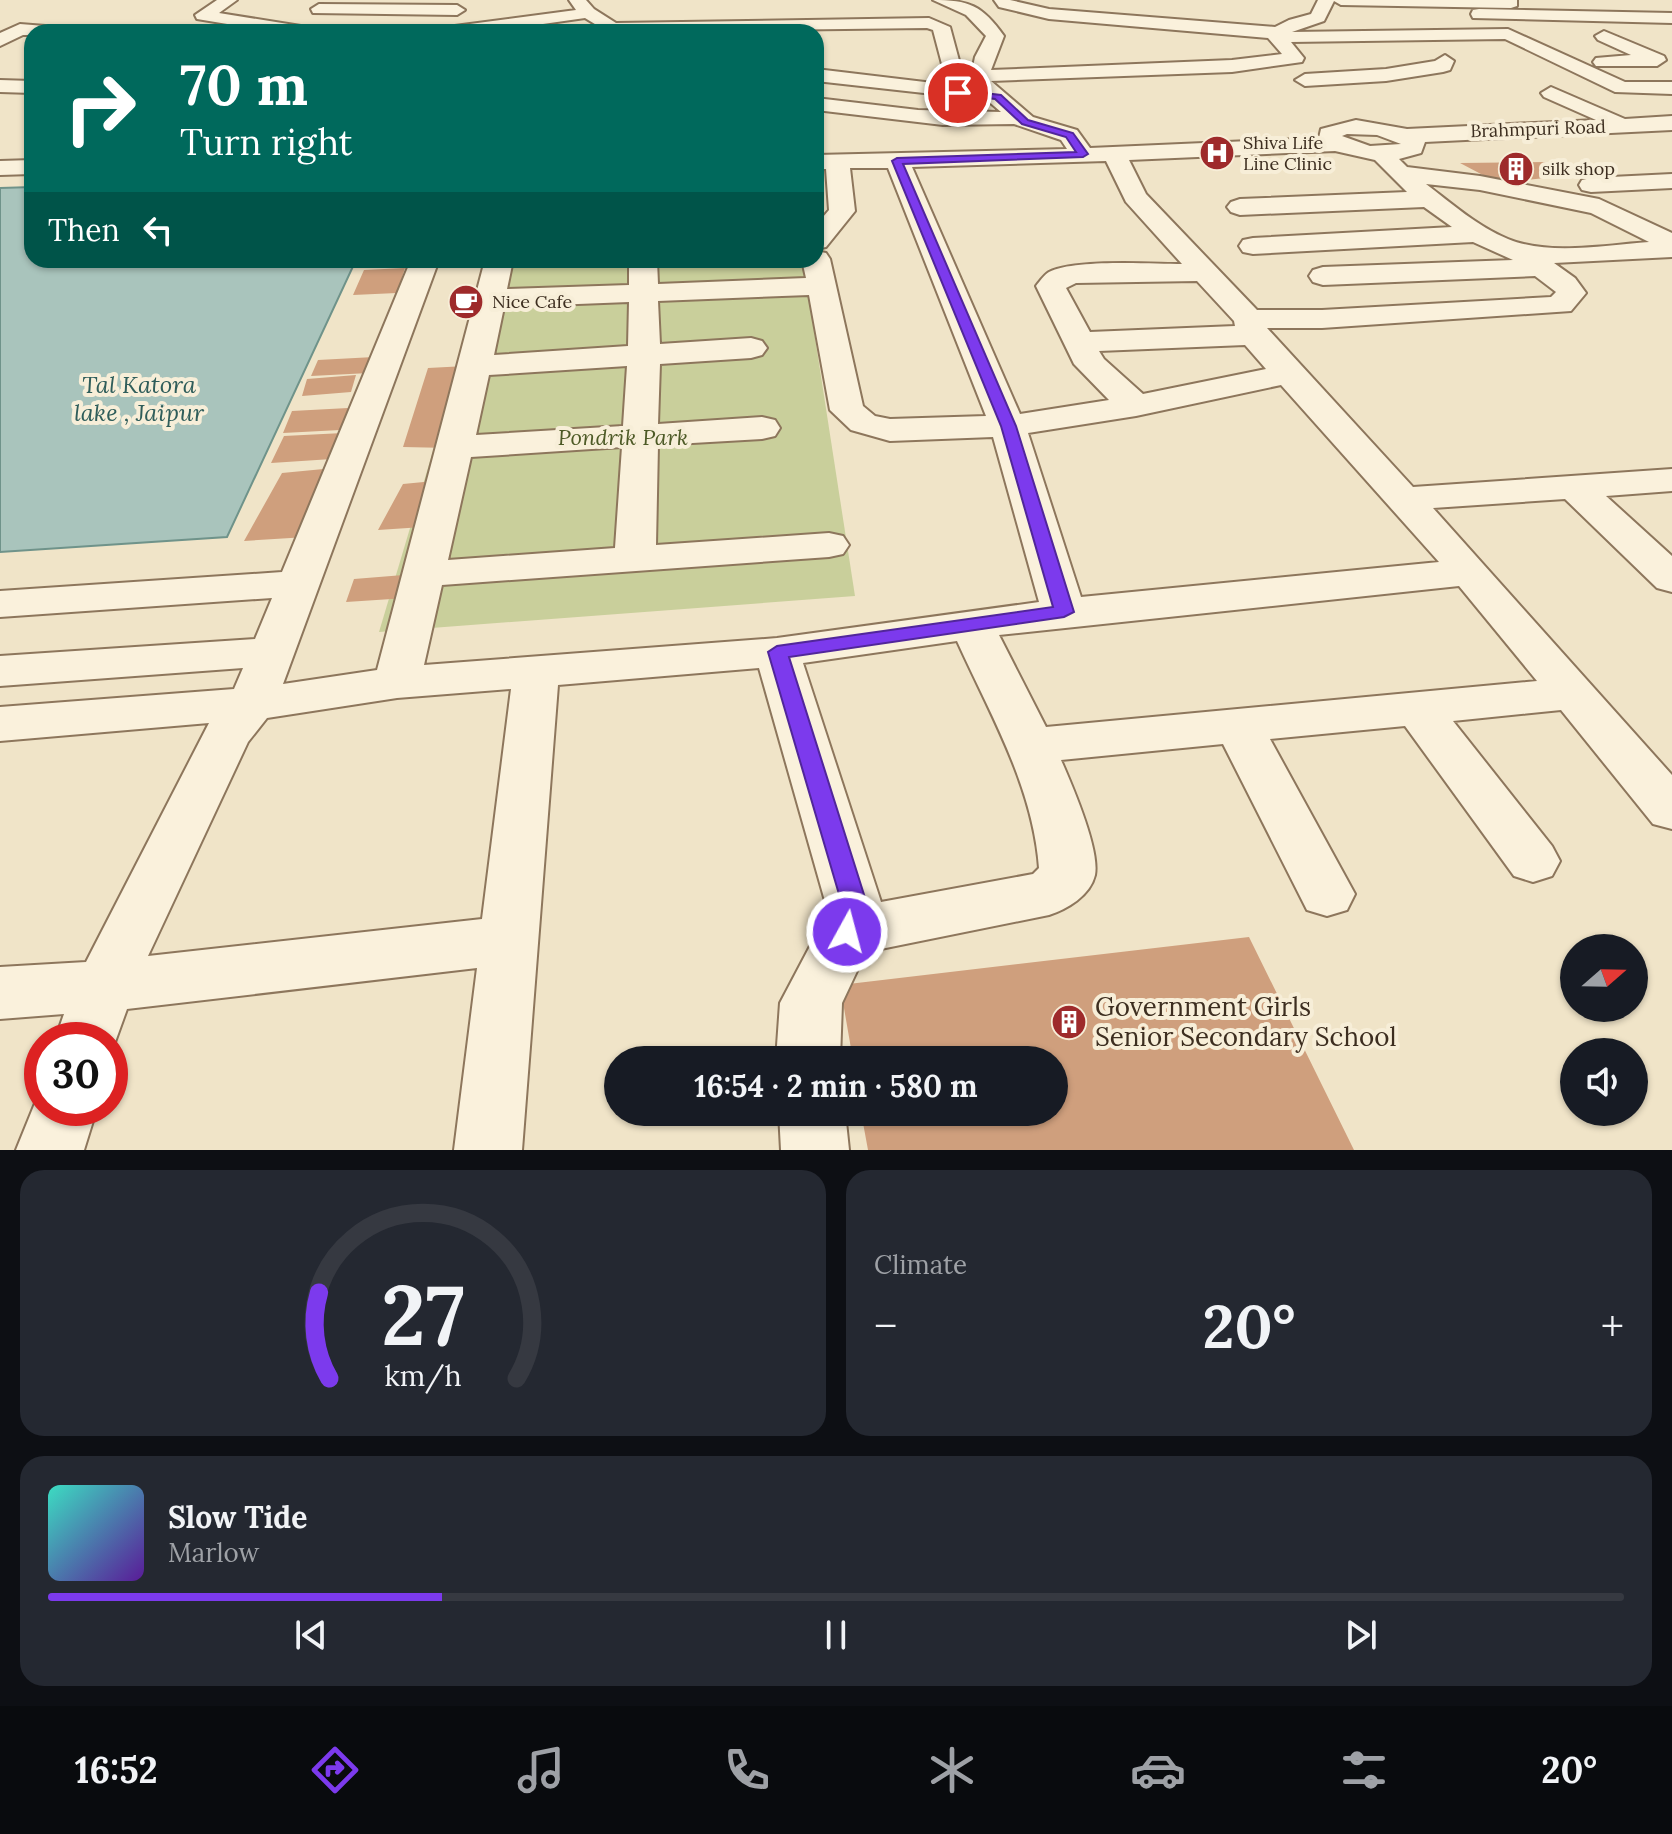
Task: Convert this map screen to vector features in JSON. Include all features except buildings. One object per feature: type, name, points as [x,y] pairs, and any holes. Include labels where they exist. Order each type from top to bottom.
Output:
[{"type":"street","points":[[229,0],[203,15],[249,24]]},
{"type":"street","points":[[942,0],[965,5],[1004,2],[1051,6],[1277,35],[1551,36]]},
{"type":"street","points":[[1084,0],[1184,8],[1174,24]]},
{"type":"street","points":[[1341,0],[1605,4],[1669,8]]},
{"type":"street","points":[[242,23],[315,7],[462,5]]},
{"type":"street","points":[[447,24],[462,5]]},
{"type":"street","points":[[965,5],[988,25],[995,36],[987,50],[980,81],[1020,117],[1040,128],[1069,135]]},
{"type":"street","points":[[473,24],[583,6],[608,24]]},
{"type":"street","points":[[1051,6],[1047,19],[1057,26]]},
{"type":"street","points":[[315,7],[359,24]]},
{"type":"street","points":[[1277,35],[1322,9],[1456,14],[1669,8]]},
{"type":"street","points":[[824,29],[872,30],[914,22],[940,25],[954,79]]},
{"type":"street","points":[[0,41],[24,27]]},
{"type":"street","points":[[1508,34],[1622,88],[1667,74]]},
{"type":"street","points":[[1277,35],[1295,58]]},
{"type":"street","points":[[1667,74],[1598,36],[1672,36]]},
{"type":"street","points":[[0,52],[21,54]]},
{"type":"street","points":[[981,76],[1232,66],[1295,58],[1336,69],[1353,111],[1385,152],[1430,199],[1479,234],[1528,258],[1565,284],[1571,293],[1560,305],[1322,319],[1078,342]]},
{"type":"street","points":[[1305,80],[1345,93],[1443,66],[1445,61]]},
{"type":"street","points":[[1565,63],[1620,61],[1667,74]]},
{"type":"street","points":[[824,75],[876,74],[998,97]]},
{"type":"street","points":[[0,86],[24,87]]},
{"type":"street","points":[[1551,93],[1659,145]]},
{"type":"street","points":[[1042,96],[1068,127],[1069,135],[1083,154]]},
{"type":"street","points":[[824,105],[926,119],[995,120],[1020,117]]},
{"type":"street","name":"Brahmpuri Road","points":[[1385,152],[1413,148],[1415,144],[1405,136],[1672,123]]},
{"type":"street","points":[[842,211],[826,162],[1337,144],[1385,152],[1525,191],[1672,203]]},
{"type":"street","points":[[1114,152],[1135,197],[1205,272],[1287,374],[1470,572],[1672,810]]},
{"type":"street","points":[[897,161],[1008,426],[1064,612]]},
{"type":"street","points":[[0,168],[24,167]]},
{"type":"street","points":[[1595,196],[1672,181]]},
{"type":"street","points":[[1595,196],[1672,246]]},
{"type":"street","points":[[1240,206],[1430,199]]},
{"type":"street","points":[[824,206],[842,211]]},
{"type":"street","points":[[824,232],[842,211]]},
{"type":"street","points":[[1253,246],[1479,234]]},
{"type":"street","points":[[1323,276],[1528,258],[1534,253],[1672,246]]},
{"type":"street","points":[[92,1022],[104,986],[227,735],[252,704],[422,268]]},
{"type":"street","points":[[397,683],[497,268]]},
{"type":"street","points":[[491,299],[644,276],[818,272],[847,410],[863,423],[911,431],[1008,426],[1136,406],[1287,374]]},
{"type":"street","points":[[1136,406],[1090,364],[1051,286],[1060,278],[1074,274],[1205,272]]},
{"type":"street","points":[[635,560],[644,354],[644,276]]},
{"type":"street","points":[[476,366],[751,348]]},
{"type":"street","points":[[455,447],[762,428]]},
{"type":"street","points":[[1403,499],[1672,480]]},
{"type":"street","points":[[1574,487],[1672,579]]},
{"type":"street","points":[[422,574],[829,545]]},
{"type":"street","points":[[3,728],[252,704],[397,683],[777,652],[1064,612],[1470,572]]},
{"type":"street","points":[[0,604],[297,584]]},
{"type":"street","points":[[847,932],[1049,893],[1067,875],[1067,854],[1053,803],[972,625]]},
{"type":"street","points":[[0,671],[271,652]]},
{"type":"street","points":[[777,652],[853,901],[847,932],[811,1003],[809,1046]]},
{"type":"street","points":[[488,1150],[536,672]]},
{"type":"street","points":[[1028,746],[1573,693]]},
{"type":"street","points":[[1417,708],[1533,861]]},
{"type":"street","points":[[1239,726],[1327,894]]},
{"type":"street","points":[[0,993],[104,986],[509,940]]},
{"type":"street","points":[[50,1150],[58,1126]]},
{"type":"street","points":[[813,1126],[815,1150]]},
{"type":"green space","name":"Pondrik Park","points":[[488,268],[804,268],[855,596],[379,632]]},
{"type":"water","name":"Tal Katora lake , Jaipur","points":[[24,187],[24,268],[352,268],[227,537],[0,552],[0,188]]},
{"type":"place","name":"Shiva Life Line Clinic","points":[[1217,153]]},
{"type":"place","name":"silk shop","points":[[1516,169]]},
{"type":"place","name":"Nice Cafe","points":[[466,302]]},
{"type":"place","name":"Government Girls Senior Secondary School","points":[[1069,1022]]},
{"type":"route","points":[[847,932],[853,901],[777,652],[1064,612],[1008,426],[897,161],[1083,154],[1069,135],[1025,122],[998,97],[958,93]]}]
